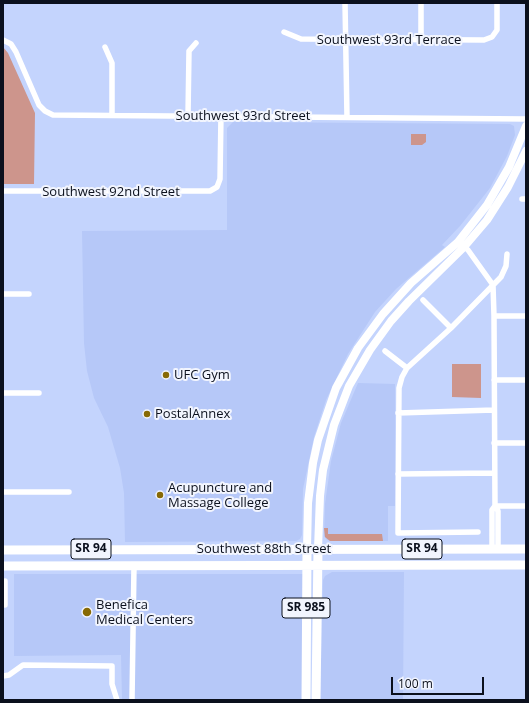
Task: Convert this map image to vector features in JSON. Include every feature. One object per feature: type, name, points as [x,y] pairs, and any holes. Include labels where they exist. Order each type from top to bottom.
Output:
[{"type":"main road","name":"SR 985","points":[[306,700],[309,488],[318,440],[329,406],[339,382],[366,336],[395,300],[461,244],[496,191],[509,167],[526,126]]},
{"type":"main road","name":"SR 985","points":[[316,700],[319,566],[318,549],[321,485],[334,425],[344,399],[370,350],[383,330],[408,301],[497,206],[518,170],[526,151]]},
{"type":"main road","points":[[366,336],[369,342],[370,350]]},
{"type":"main road","points":[[334,425],[329,406],[344,399],[339,382]]},
{"type":"main road","points":[[118,566],[126,562],[134,549]]},
{"type":"main road","name":"Southwest 88th Street","points":[[3,550],[526,549]]},
{"type":"main road","name":"Southwest 88th Street","points":[[3,566],[526,566]]},
{"type":"street","points":[[345,3],[347,117]]},
{"type":"street","points":[[421,3],[422,40]]},
{"type":"street","name":"Southwest 93rd Terrace","points":[[284,32],[301,39],[484,40],[494,35],[497,28],[497,3]]},
{"type":"street","name":"Southwest 93rd Street","points":[[3,40],[14,48],[38,102],[45,111],[56,115],[221,115],[526,119]]},
{"type":"street","points":[[188,115],[189,51],[196,43]]},
{"type":"street","points":[[105,47],[112,63],[112,115]]},
{"type":"street","name":"Southwest 92nd Street","points":[[3,191],[210,191],[217,187],[220,179],[221,115]]},
{"type":"street","points":[[461,244],[493,285],[494,473],[495,506],[498,511],[495,549]]},
{"type":"street","points":[[478,532],[398,533],[399,384],[407,368],[451,328],[501,277],[506,266],[507,254]]},
{"type":"street","points":[[3,294],[29,294]]},
{"type":"street","points":[[423,300],[451,328]]},
{"type":"street","points":[[494,316],[526,316]]},
{"type":"street","points":[[385,351],[407,368]]},
{"type":"street","points":[[494,380],[526,380]]},
{"type":"street","points":[[3,393],[39,393]]},
{"type":"street","points":[[398,413],[494,410]]},
{"type":"street","points":[[494,443],[526,443]]},
{"type":"street","points":[[398,474],[494,473]]},
{"type":"street","points":[[3,492],[70,492]]},
{"type":"street","points":[[495,506],[526,506]]},
{"type":"street","points":[[495,506],[492,510],[495,549]]},
{"type":"street","points":[[492,522],[498,523]]},
{"type":"street","points":[[132,700],[134,566]]},
{"type":"street","points":[[5,580],[5,605]]},
{"type":"street","points":[[3,676],[9,675],[23,665],[112,666],[112,684],[117,700]]},
{"type":"shaded area","points":[[3,47],[8,53],[35,113],[34,184],[3,184]]},
{"type":"shaded area","points":[[233,122],[510,124],[514,126],[515,135],[507,156],[490,188],[460,226],[442,245],[445,247],[396,289],[375,312],[348,354],[326,400],[314,437],[303,489],[302,535],[300,539],[296,541],[125,542],[124,493],[120,468],[108,427],[94,398],[87,371],[84,343],[82,231],[227,230],[227,128]]},
{"type":"shaded area","points":[[411,134],[426,134],[426,142],[422,145],[411,145]]},
{"type":"shaded area","points":[[452,364],[481,364],[481,398],[452,397]]},
{"type":"shaded area","points":[[358,383],[395,384],[395,506],[388,506],[388,541],[331,541],[327,540],[324,536],[325,504],[331,461],[341,423]]},
{"type":"shaded area","points":[[324,528],[328,528],[328,534],[382,534],[383,541],[330,541],[325,537]]},
{"type":"shaded area","points":[[332,572],[404,572],[403,700],[320,700],[323,580],[325,576]]},
{"type":"shaded area","points":[[14,574],[303,574],[302,700],[122,700],[121,655],[14,656]]},
{"type":"place","name":"UFC Gym","points":[[166,375]]},
{"type":"place","name":"PostalAnnex","points":[[147,414]]},
{"type":"place","name":"Acupuncture and Massage College","points":[[160,495]]},
{"type":"place","name":"Benefica Medical Centers","points":[[87,612]]}]
